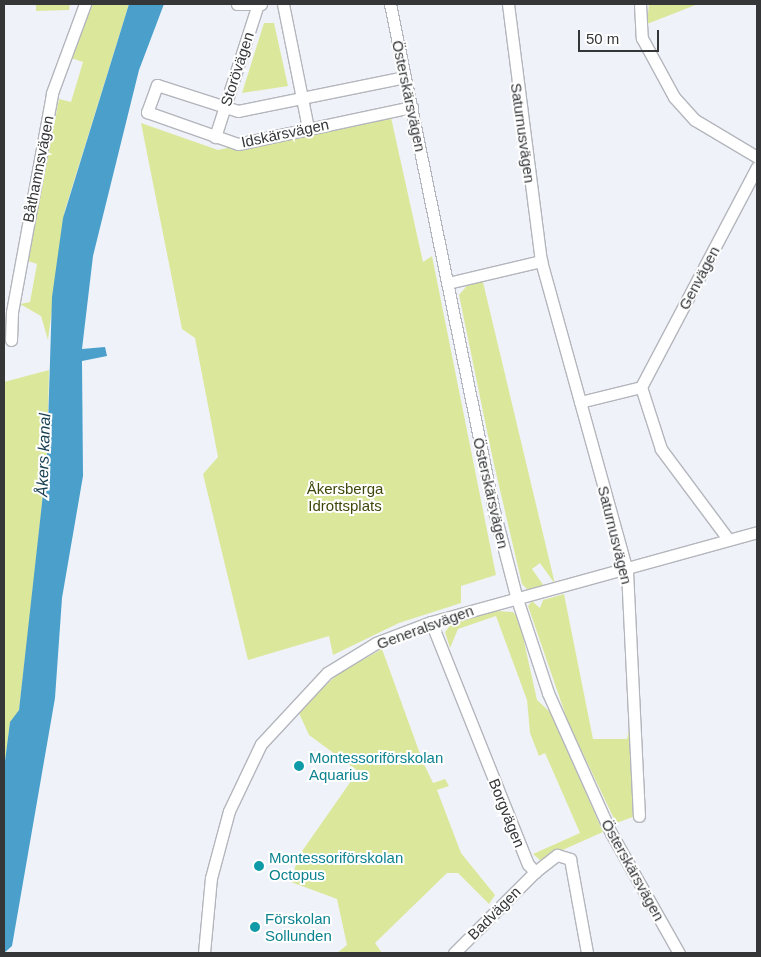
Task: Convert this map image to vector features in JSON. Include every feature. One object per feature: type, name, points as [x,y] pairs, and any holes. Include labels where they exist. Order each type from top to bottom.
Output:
[{"type":"street","name":"Båthamnsvägen","points":[[11,340],[12,312],[52,93],[85,4]]},
{"type":"street","points":[[237,4],[259,4]]},
{"type":"street","name":"Storövägen","points":[[214,137],[259,4]]},
{"type":"street","points":[[283,4],[308,128]]},
{"type":"street","name":"Österskärsvägen","points":[[390,4],[448,283],[517,599],[548,693],[611,833],[679,953]]},
{"type":"street","name":"Saturnusvägen","points":[[508,4],[541,262],[627,571],[639,816]]},
{"type":"street","points":[[640,4],[642,38],[674,97],[695,120],[757,157]]},
{"type":"street","name":"Idskärsvägen","points":[[405,77],[238,111],[157,85],[147,112],[238,144],[412,107]]},
{"type":"street","name":"Genvägen","points":[[641,388],[757,168]]},
{"type":"street","points":[[448,283],[541,262]]},
{"type":"street","points":[[580,402],[641,388],[661,449],[728,539]]},
{"type":"street","name":"Generalsvägen","points":[[204,953],[206,911],[218,846],[261,744],[327,674],[376,643],[431,622],[627,571],[728,539],[757,532]]},
{"type":"street","name":"Borgvägen","points":[[431,622],[528,864],[535,872]]},
{"type":"street","points":[[535,872],[556,855],[570,860],[587,953]]},
{"type":"street","name":"Badvägen","points":[[454,953],[535,872]]},
{"type":"green space","points":[[36,4],[70,4],[69,10],[36,11]]},
{"type":"green space","points":[[93,4],[129,4],[65,210],[48,340],[41,316],[20,304],[30,302],[37,264],[28,261],[59,99],[71,102],[83,62],[71,58]]},
{"type":"green space","points":[[649,4],[698,4],[647,24]]},
{"type":"green space","points":[[264,23],[274,23],[288,86],[242,93]]},
{"type":"green space","name":"Åkersberga Idrottsplats","points":[[390,113],[423,262],[432,256],[496,575],[461,586],[461,603],[399,623],[333,655],[329,636],[248,660],[203,474],[218,457],[195,338],[182,329],[141,123],[218,150]]},
{"type":"green space","points":[[482,278],[555,584],[540,563],[532,569],[546,589],[527,589],[522,584],[493,460],[459,295],[470,282]]},
{"type":"green space","points":[[49,370],[47,458],[29,625],[19,710],[10,723],[4,769],[4,382]]},
{"type":"green space","points":[[564,594],[593,739],[627,739],[629,730],[633,817],[616,823],[568,722],[528,606],[532,601],[540,608],[543,600]]},
{"type":"green space","points":[[496,611],[513,612],[519,619],[537,700],[551,713],[603,832],[540,860],[533,854],[580,833],[545,753],[539,756],[530,733],[527,700],[496,616],[458,629],[450,648],[445,632],[452,623]]},
{"type":"green space","points":[[382,649],[423,762],[433,783],[445,779],[449,786],[437,790],[461,853],[495,895],[489,904],[458,873],[447,873],[375,943],[382,953],[337,953],[347,945],[337,899],[291,882],[298,857],[358,771],[309,735],[298,711],[338,674]]},
{"type":"water","points":[[129,4],[164,4],[139,70],[93,256],[82,349],[105,347],[107,356],[82,361],[83,476],[62,598],[55,698],[12,946],[4,953],[4,769],[10,722],[19,710],[47,458],[52,297],[63,218]]},
{"type":"place","name":"Montessoriförskolan Aquarius","points":[[299,766]]},
{"type":"place","name":"Montessoriförskolan Octopus","points":[[259,866]]},
{"type":"place","name":"Förskolan Sollunden","points":[[255,927]]},
{"type":"water label","name":"Åkers kanal","points":[[44,455]]}]
